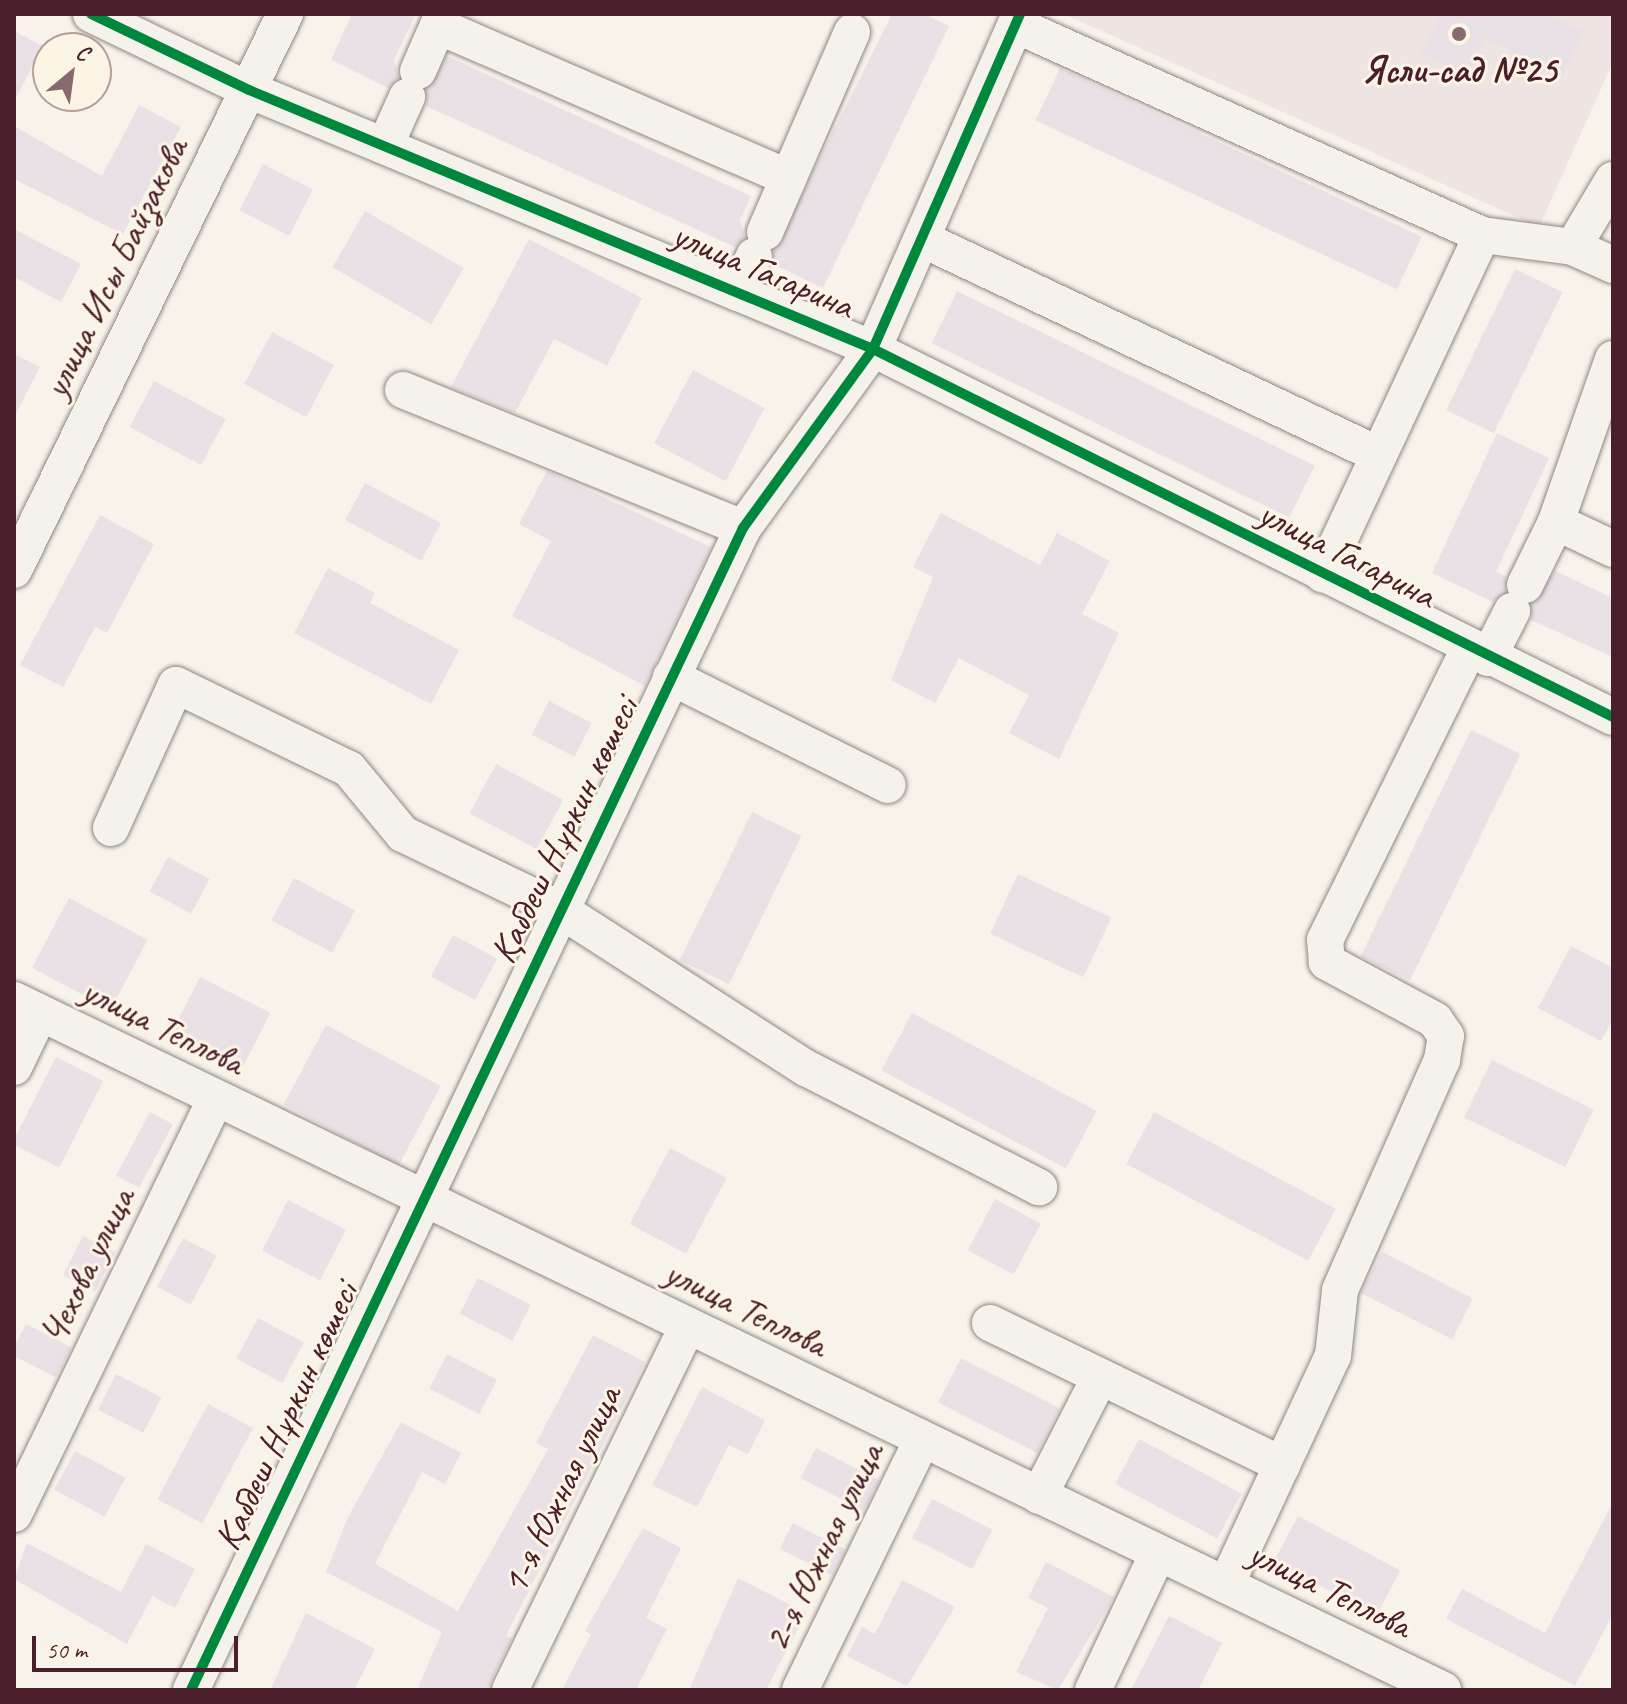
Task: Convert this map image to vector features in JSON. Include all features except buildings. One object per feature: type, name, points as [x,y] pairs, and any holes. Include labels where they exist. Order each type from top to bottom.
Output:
[{"type":"street","name":"улица Гагарина","points":[[91,14],[249,90],[873,349],[1478,654],[1613,717]]},
{"type":"street","name":"улица Исы Байзакова","points":[[14,570],[285,14]]},
{"type":"street","points":[[1018,19],[1482,235],[1573,247],[1613,265]]},
{"type":"street","name":"Қабдеш Нұркин көшесі","points":[[191,1690],[421,1197],[743,528],[873,349],[1018,19]]},
{"type":"street","points":[[385,146],[441,20],[789,178]]},
{"type":"street","points":[[738,293],[852,32]]},
{"type":"street","points":[[1573,247],[1613,180]]},
{"type":"street","points":[[1323,575],[1482,235]]},
{"type":"street","points":[[922,239],[1379,455]]},
{"type":"street","points":[[1226,1585],[1333,1356],[1340,1290],[1446,1036],[1435,1020],[1327,962],[1325,940],[1478,654],[1518,598],[1556,522],[1613,359]]},
{"type":"street","points":[[403,390],[743,528]]},
{"type":"street","points":[[1556,522],[1613,549]]},
{"type":"street","points":[[671,677],[888,785]]},
{"type":"street","points":[[111,828],[176,685],[349,769],[403,834],[559,909],[806,1068],[1039,1187]]},
{"type":"street","points":[[14,1067],[27,1006]]},
{"type":"street","name":"улица Теплова","points":[[27,1006],[1226,1585],[1377,1676],[1443,1690]]},
{"type":"street","name":"Чехова улица","points":[[14,1514],[216,1098]]},
{"type":"street","points":[[990,1323],[1282,1465]]},
{"type":"street","name":"1-я Южная улица","points":[[510,1690],[687,1327]]},
{"type":"street","points":[[1039,1496],[1100,1377]]},
{"type":"street","name":"2-я Южная улица","points":[[800,1690],[922,1440]]},
{"type":"street","points":[[1093,1690],[1158,1553]]},
{"type":"shaded area","points":[[1064,14],[1613,14],[1613,62],[1539,227]]},
{"type":"cycle path","points":[[91,14],[249,90],[873,349],[1613,717]]},
{"type":"cycle path","points":[[191,1690],[743,528],[873,349],[1020,14]]},
{"type":"place","name":"Ясли-сад №25","points":[[1459,34]]}]
